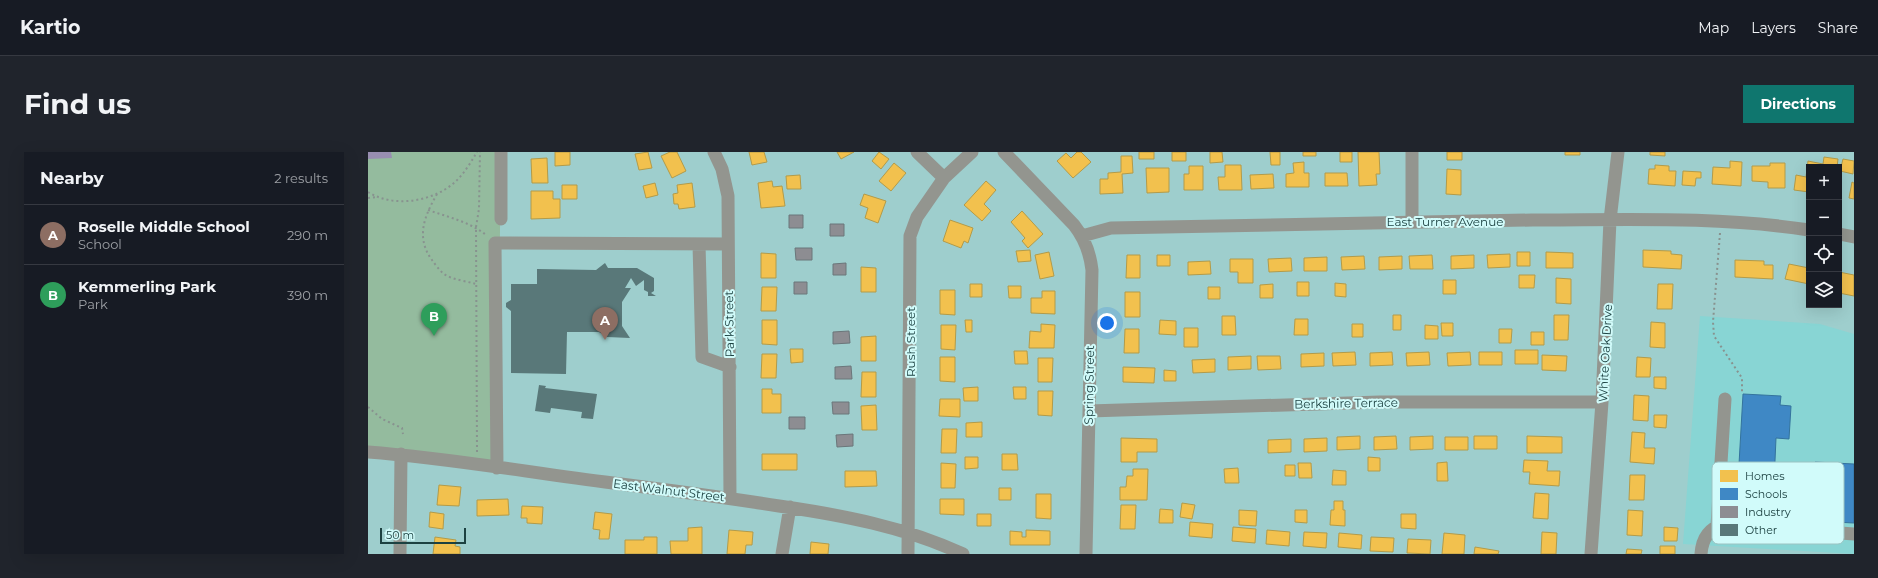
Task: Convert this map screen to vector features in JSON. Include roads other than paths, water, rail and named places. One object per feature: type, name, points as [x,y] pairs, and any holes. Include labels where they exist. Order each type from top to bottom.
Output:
[{"type":"street","points":[[501,152],[501,219]]},
{"type":"street","name":"Park Street","points":[[714,152],[722,169],[728,196],[730,498]]},
{"type":"street","points":[[917,152],[944,178]]},
{"type":"street","name":"Rush Street","points":[[908,554],[910,236],[917,217],[944,178],[972,152]]},
{"type":"street","name":"Spring Street","points":[[1004,152],[1082,236],[1090,255],[1092,270],[1086,554]]},
{"type":"street","points":[[1412,152],[1412,221]]},
{"type":"street","name":"White Oak Drive","points":[[1591,554],[1602,402],[1610,220],[1618,152]]},
{"type":"street","name":"East Turner Avenue","points":[[1082,236],[1111,228],[1412,221],[1610,220],[1721,222],[1806,230]]},
{"type":"street","points":[[1842,235],[1854,237]]},
{"type":"street","points":[[497,468],[495,243],[728,244]]},
{"type":"street","points":[[699,244],[702,358],[730,367]]},
{"type":"street","points":[[1721,462],[1725,399]]},
{"type":"street","name":"Berkshire Terrace","points":[[1089,411],[1380,402],[1602,402]]},
{"type":"street","name":"East Walnut Street","points":[[368,452],[400,454],[477,464],[497,468],[730,498],[838,515],[909,533],[939,543],[964,554]]},
{"type":"street","points":[[400,454],[400,554]]},
{"type":"street","points":[[782,554],[790,507]]},
{"type":"street","points":[[1701,554],[1702,544],[1707,535],[1712,530]]},
{"type":"street","points":[[1844,533],[1854,534]]},
{"type":"place","name":"Kemmerling Park","points":[[434,336]]},
{"type":"place","name":"Roselle Middle School","points":[[605,340]]}]
